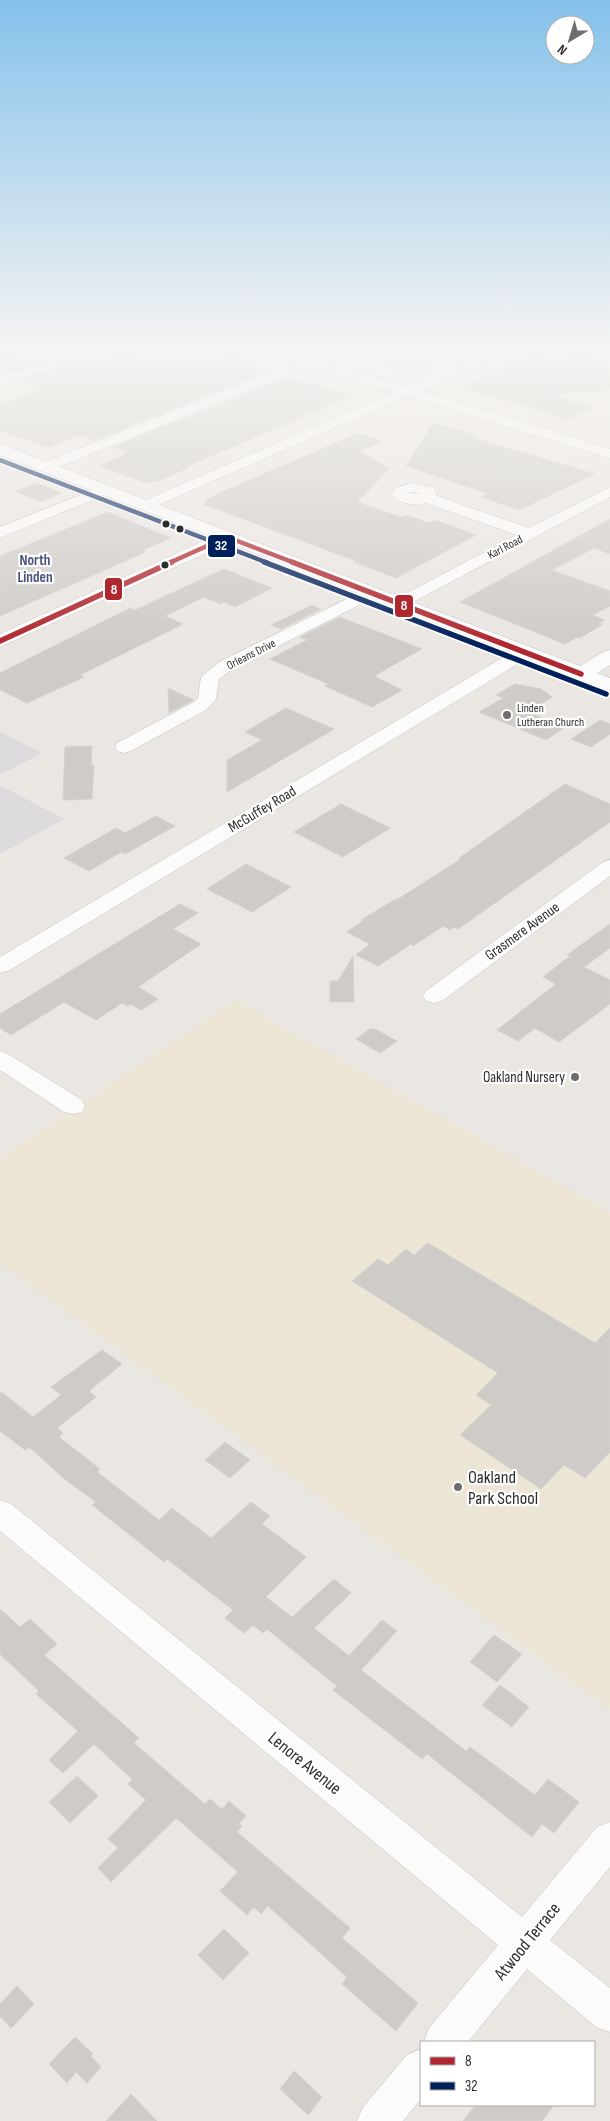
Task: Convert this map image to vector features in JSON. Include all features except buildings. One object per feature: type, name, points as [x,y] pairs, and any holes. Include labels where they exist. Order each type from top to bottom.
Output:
[{"type":"main road","points":[[0,449],[610,685]]},
{"type":"main road","points":[[0,641],[227,537]]},
{"type":"main road","points":[[580,674],[610,656]]},
{"type":"street","points":[[46,467],[91,449]]},
{"type":"street","points":[[146,505],[274,449]]},
{"type":"street","points":[[594,449],[610,454]]},
{"type":"street","points":[[0,533],[106,489]]},
{"type":"street","name":"Karl Road","points":[[400,604],[610,491]]},
{"type":"street","points":[[427,498],[531,534]]},
{"type":"street","name":"Orleans Drive","points":[[124,747],[200,706],[207,699],[210,677],[227,665],[371,592]]},
{"type":"street","name":"McGuffey Road","points":[[0,966],[524,652]]},
{"type":"street","name":"Grasmere Avenue","points":[[434,996],[610,866]]},
{"type":"street","points":[[0,1060],[73,1106]]},
{"type":"street","name":"Lenore Avenue","points":[[0,1513],[610,2014]]},
{"type":"street","name":"Atwood Terrace","points":[[445,2041],[610,1840]]},
{"type":"street","points":[[377,2121],[420,2070]]},
{"type":"shaded area","points":[[0,732],[42,753],[0,775]]},
{"type":"shaded area","points":[[0,785],[64,819],[0,854]]},
{"type":"shaded area","name":"Oakland Park School","points":[[235,1000],[610,1212],[610,1710],[0,1263],[0,1158]]},
{"type":"transit line","name":"32","points":[[0,460],[606,694]]},
{"type":"transit line","name":"8","points":[[227,537],[581,674]]},
{"type":"transit line","name":"8","points":[[0,641],[227,537]]},
{"type":"place","name":"Linden Lutheran Church","points":[[507,715]]},
{"type":"place","name":"Oakland Nursery","points":[[575,1077]]},
{"type":"place","name":"Oakland Park School","points":[[458,1487]]},
{"type":"district","name":"North Linden","points":[[35,568]]}]
